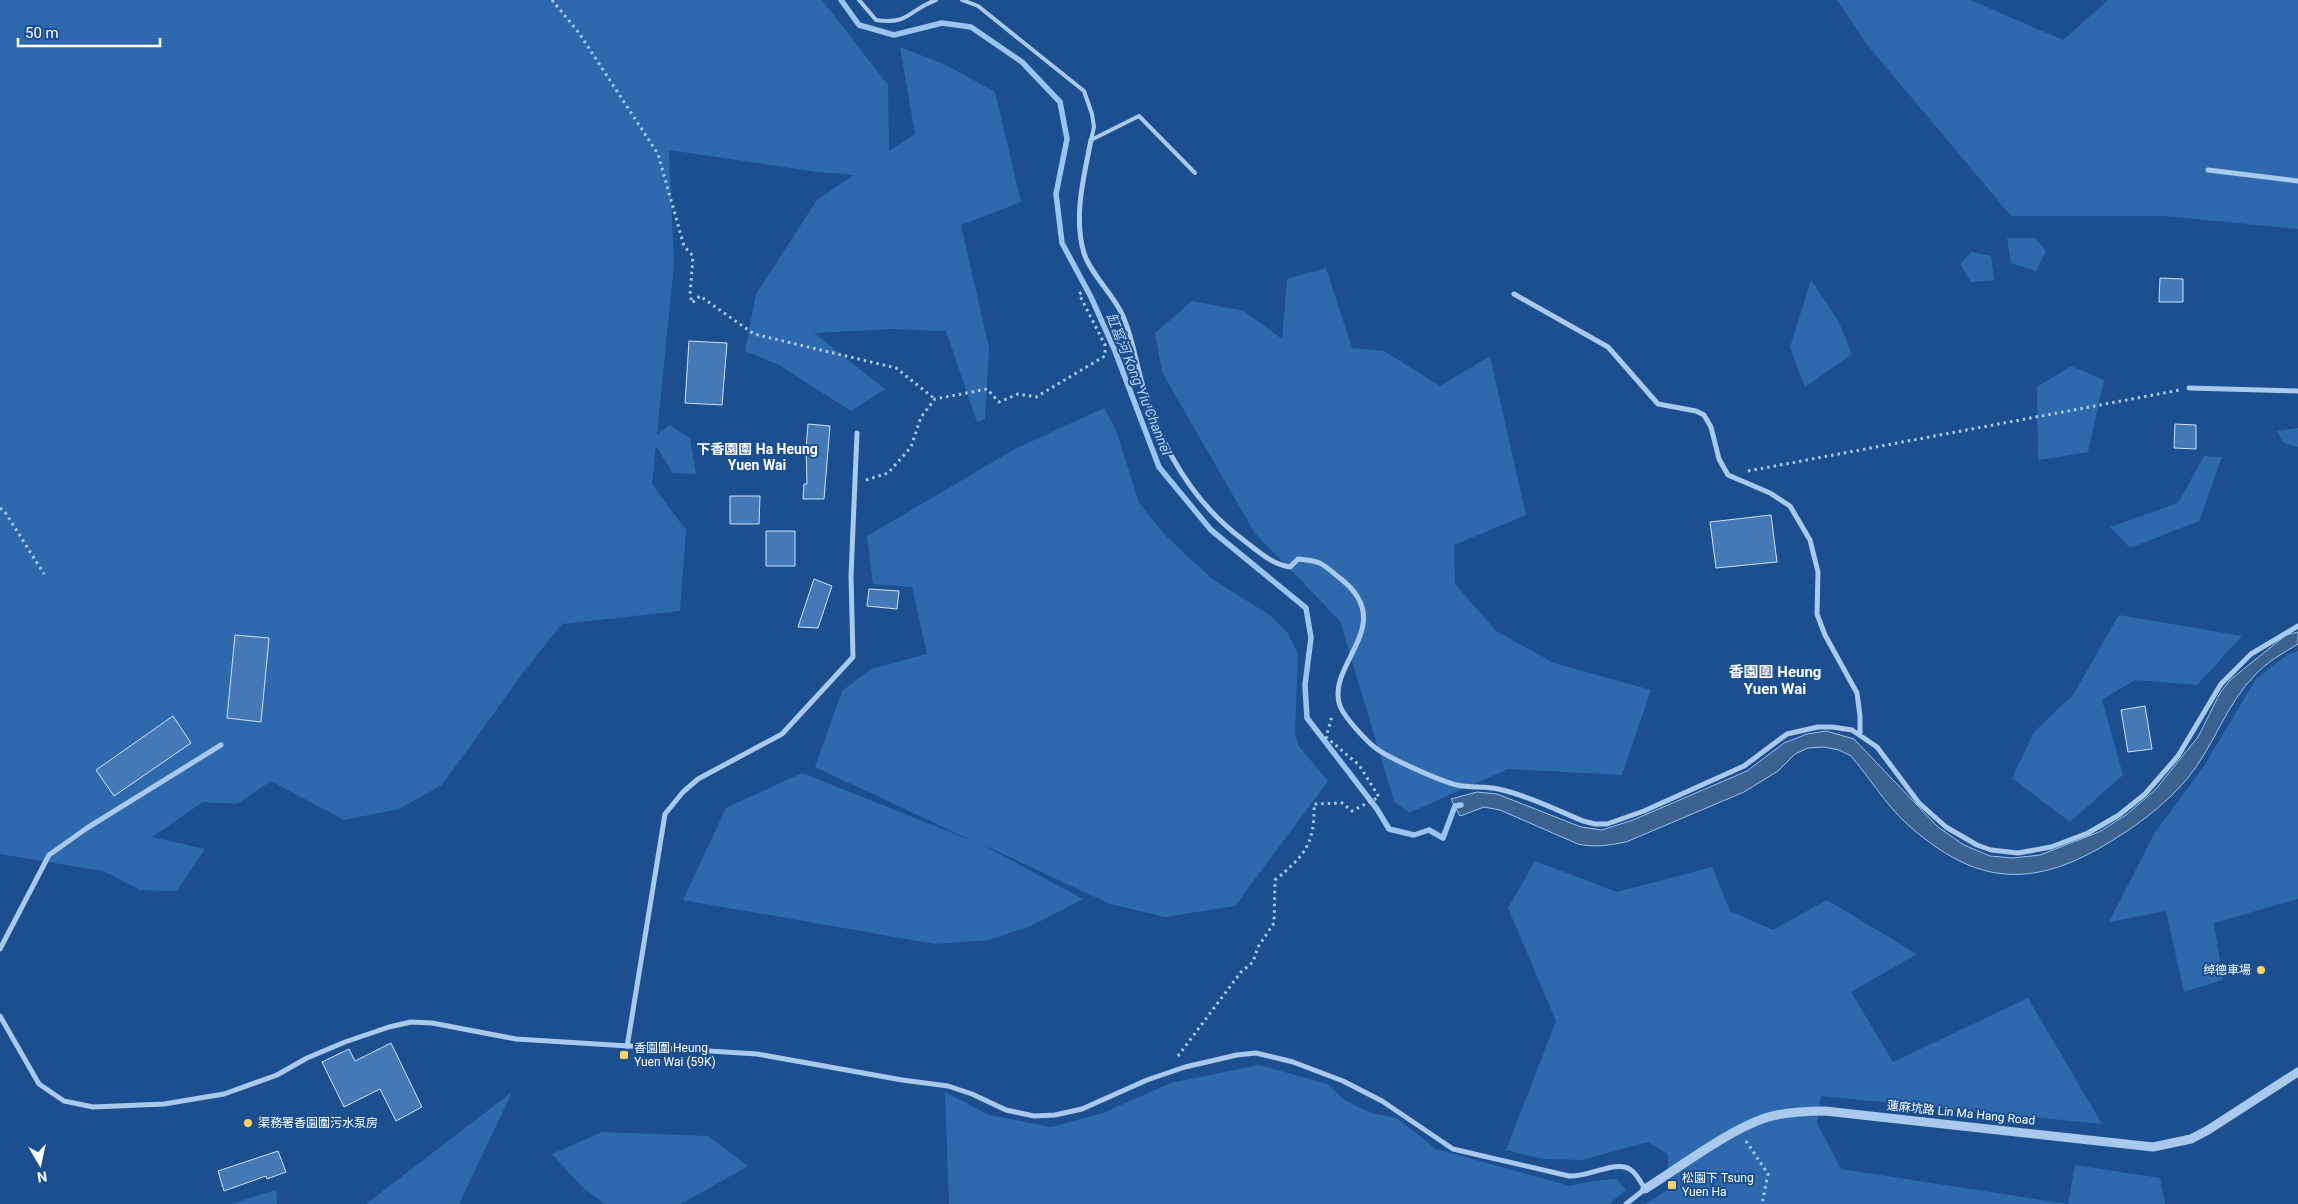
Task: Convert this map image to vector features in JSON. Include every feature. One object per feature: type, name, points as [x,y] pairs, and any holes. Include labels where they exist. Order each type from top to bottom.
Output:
[{"type":"street","points":[[1090,140],[1080,195],[1084,254],[1123,314],[1144,391],[1178,469],[1204,505],[1230,530],[1276,564],[1290,567],[1298,559],[1318,560],[1349,585],[1361,605],[1365,623],[1341,678],[1340,706],[1377,750],[1457,785],[1499,789],[1583,821],[1607,824],[1644,810],[1744,766],[1787,734],[1818,727],[1832,727],[1852,730],[1877,747],[1920,803],[1946,827],[1976,844],[1991,850],[2018,853],[2051,847],[2088,833],[2119,815],[2145,794],[2178,756],[2220,684],[2251,654],[2298,626]]},
{"type":"street","points":[[2208,170],[2298,181]]},
{"type":"street","points":[[1514,294],[1608,347],[1658,404],[1696,411],[1704,415],[1711,427],[1719,459],[1728,475],[1770,493],[1790,506],[1810,540],[1818,572],[1817,614],[1825,635],[1857,693],[1860,735]]},
{"type":"street","points":[[2189,388],[2298,391]]},
{"type":"street","points":[[627,1047],[665,814],[682,792],[698,779],[782,734],[853,657],[851,576],[856,433]]},
{"type":"street","points":[[0,949],[49,855],[86,828],[221,746]]},
{"type":"street","points":[[0,1016],[39,1084],[64,1101],[93,1107],[164,1104],[224,1094],[277,1075],[308,1058],[345,1042],[389,1027],[411,1022],[432,1023],[507,1038],[757,1054],[902,1080],[935,1083],[961,1090],[1006,1110],[1034,1116],[1054,1115],[1082,1109],[1166,1073],[1237,1055],[1256,1053],[1310,1068],[1366,1092],[1453,1149],[1569,1176],[1585,1176],[1614,1166],[1622,1166],[1630,1169],[1646,1189]]},
{"type":"street","name":"蓮麻坑路 Lin Ma Hang Road","points":[[1626,1204],[1738,1130],[1780,1114],[1825,1111],[2153,1147],[2191,1139],[2298,1072]]},
{"type":"lane","points":[[859,0],[866,11],[876,20],[888,22],[898,22],[936,0]]},
{"type":"lane","points":[[962,0],[978,6],[1084,91],[1092,114],[1094,127],[1090,140]]},
{"type":"lane","points":[[1090,140],[1139,116],[1195,174]]},
{"type":"path","points":[[552,0],[579,33],[658,154],[684,246],[693,256],[690,294],[692,303],[700,296],[754,334],[896,368],[935,399]]},
{"type":"path","points":[[854,483],[888,473],[911,447],[921,417],[935,399],[987,389],[999,402],[1018,394],[1036,397],[1104,356],[1105,344],[1079,294]]},
{"type":"path","points":[[1728,475],[2189,388]]},
{"type":"path","points":[[0,508],[5,512],[44,574]]},
{"type":"path","points":[[1166,1073],[1212,1009],[1241,972],[1253,962],[1258,947],[1274,923],[1274,880],[1305,852],[1312,834],[1314,804],[1342,803],[1352,811],[1379,797],[1359,764],[1326,737]]},
{"type":"path","points":[[1738,1130],[1768,1174],[1762,1204]]},
{"type":"shaded area","points":[[0,0],[822,0],[888,85],[889,151],[915,134],[900,47],[946,65],[995,92],[1021,202],[961,225],[989,348],[985,419],[977,422],[946,331],[891,329],[814,333],[885,389],[851,411],[779,365],[745,351],[756,294],[817,200],[854,175],[817,172],[669,150],[674,263],[657,435],[670,425],[690,438],[696,474],[673,473],[656,446],[652,484],[686,530],[680,611],[562,624],[525,670],[442,785],[399,809],[344,820],[271,781],[237,804],[203,802],[152,837],[205,849],[177,891],[140,890],[103,871],[0,854]]},
{"type":"shaded area","points":[[1837,0],[1970,0],[2063,40],[2108,0],[2298,0],[2298,229],[2165,216],[2011,216],[1865,42]]},
{"type":"shaded area","points":[[2007,238],[2035,238],[2046,251],[2036,271],[2011,263]]},
{"type":"shaded area","points":[[1971,252],[1991,256],[1994,280],[1971,282],[1960,264]]},
{"type":"shaded area","points":[[1326,268],[1352,348],[1384,351],[1440,386],[1490,356],[1526,515],[1454,545],[1455,584],[1496,631],[1554,663],[1651,690],[1622,775],[1508,769],[1409,813],[1394,801],[1340,621],[1254,532],[1162,372],[1155,333],[1192,301],[1244,311],[1282,339],[1287,279]]},
{"type":"shaded area","points":[[1811,280],[1838,320],[1852,354],[1805,387],[1790,347]]},
{"type":"shaded area","points":[[2071,366],[2104,380],[2088,452],[2038,460],[2037,387]]},
{"type":"shaded area","points":[[1104,408],[1116,430],[1139,503],[1167,537],[1211,578],[1271,616],[1287,632],[1298,654],[1295,734],[1298,745],[1328,781],[1235,906],[1165,917],[1110,904],[977,842],[1083,899],[1031,926],[989,940],[935,944],[683,900],[726,808],[802,773],[975,842],[815,767],[842,691],[871,669],[927,654],[912,587],[873,584],[867,536],[1015,449]]},
{"type":"shaded area","points":[[2298,428],[2298,447],[2284,443],[2277,431]]},
{"type":"shaded area","points":[[2204,456],[2222,457],[2199,521],[2130,548],[2110,527],[2178,503]]},
{"type":"shaded area","points":[[2119,615],[2242,636],[2197,685],[2135,680],[2102,700],[2123,775],[2070,822],[2012,778],[2034,732],[2073,695]]},
{"type":"shaded area","points":[[2298,632],[2298,644],[2275,658],[2255,675],[2236,699],[2196,767],[2177,790],[2157,809],[2098,849],[2071,862],[2045,871],[2021,874],[1998,873],[1975,867],[1952,857],[1929,842],[1899,816],[1851,756],[1839,750],[1824,747],[1808,748],[1795,754],[1778,771],[1744,792],[1626,842],[1608,845],[1590,846],[1578,844],[1500,810],[1484,807],[1460,816],[1451,799],[1477,792],[1497,794],[1581,827],[1602,830],[1633,820],[1747,771],[1784,743],[1807,734],[1826,731],[1854,739],[1938,827],[1964,845],[1990,856],[2013,858],[2040,855],[2099,832],[2126,815],[2155,790],[2198,737],[2220,693],[2230,680],[2286,635]]},
{"type":"shaded area","points":[[2298,651],[2298,899],[2214,923],[2223,980],[2184,992],[2166,911],[2109,922],[2154,834],[2204,766],[2256,679],[2287,655]]},
{"type":"shaded area","points":[[1535,861],[1617,892],[1712,867],[1730,911],[1773,930],[1827,900],[1917,954],[1851,992],[1893,1062],[2028,998],[2102,1124],[1821,1096],[1817,1123],[1841,1169],[2068,1204],[1645,1204],[1668,1190],[1668,1154],[1648,1142],[1582,1160],[1543,1159],[1506,1150],[1556,1021],[1508,908]]},
{"type":"shaded area","points":[[1259,1065],[1327,1084],[1344,1100],[1371,1113],[1397,1118],[1436,1149],[1570,1186],[1593,1181],[1617,1179],[1626,1190],[1609,1204],[949,1204],[945,1092],[989,1115],[1051,1127],[1103,1113],[1171,1083]]},
{"type":"shaded area","points":[[512,1092],[459,1204],[366,1204]]},
{"type":"shaded area","points":[[602,1132],[708,1136],[748,1166],[681,1204],[605,1204],[581,1186],[552,1154]]},
{"type":"shaded area","points":[[2075,1165],[2160,1178],[2165,1204],[2068,1204]]},
{"type":"shaded area","points":[[276,1190],[277,1204],[231,1204]]},
{"type":"building","points":[[2160,278],[2183,279],[2183,302],[2159,302]]},
{"type":"building","points":[[689,341],[727,343],[722,405],[685,403]]},
{"type":"building","points":[[808,424],[830,426],[824,499],[803,499],[804,484],[807,484],[806,449]]},
{"type":"building","points":[[2175,424],[2196,425],[2196,449],[2174,448]]},
{"type":"building","points":[[730,496],[760,496],[759,524],[730,524]]},
{"type":"building","points":[[1771,515],[1777,562],[1716,568],[1710,522]]},
{"type":"building","points":[[766,531],[795,531],[795,566],[766,566]]},
{"type":"building","points":[[814,579],[832,586],[818,628],[798,627]]},
{"type":"building","points":[[869,589],[899,591],[897,609],[867,606]]},
{"type":"building","points":[[235,635],[269,638],[261,722],[227,718]]},
{"type":"building","points":[[2145,706],[2152,749],[2128,752],[2121,710]]},
{"type":"building","points":[[173,716],[191,743],[114,796],[96,770]]},
{"type":"building","points":[[391,1043],[422,1107],[396,1121],[380,1089],[344,1107],[322,1062],[349,1049],[355,1061]]},
{"type":"building","points":[[278,1151],[286,1172],[267,1179],[266,1176],[224,1191],[218,1171]]},
{"type":"waterway","name":"缸窰河 Kong Yiu Channel","points":[[841,0],[859,25],[894,35],[942,23],[971,27],[1022,62],[1060,102],[1067,139],[1056,194],[1062,243],[1091,297],[1115,351],[1159,467],[1211,530],[1306,608],[1311,638],[1305,685],[1307,718],[1377,809],[1389,829],[1414,835],[1429,830],[1443,838],[1455,806],[1461,805]]},
{"type":"place","name":"绰德車場","points":[[2261,970]]},
{"type":"place","name":"香園圍 Heung Yuen Wai (59K)","points":[[624,1055]]},
{"type":"place","name":"渠務署香園圍污水泵房","points":[[248,1123]]},
{"type":"place","name":"松園下 Tsung Yuen Ha","points":[[1672,1185]]},
{"type":"district","name":"下香園圍 Ha Heung Yuen Wai","points":[[757,458]]},
{"type":"district","name":"香園圍 Heung Yuen Wai","points":[[1775,680]]}]
